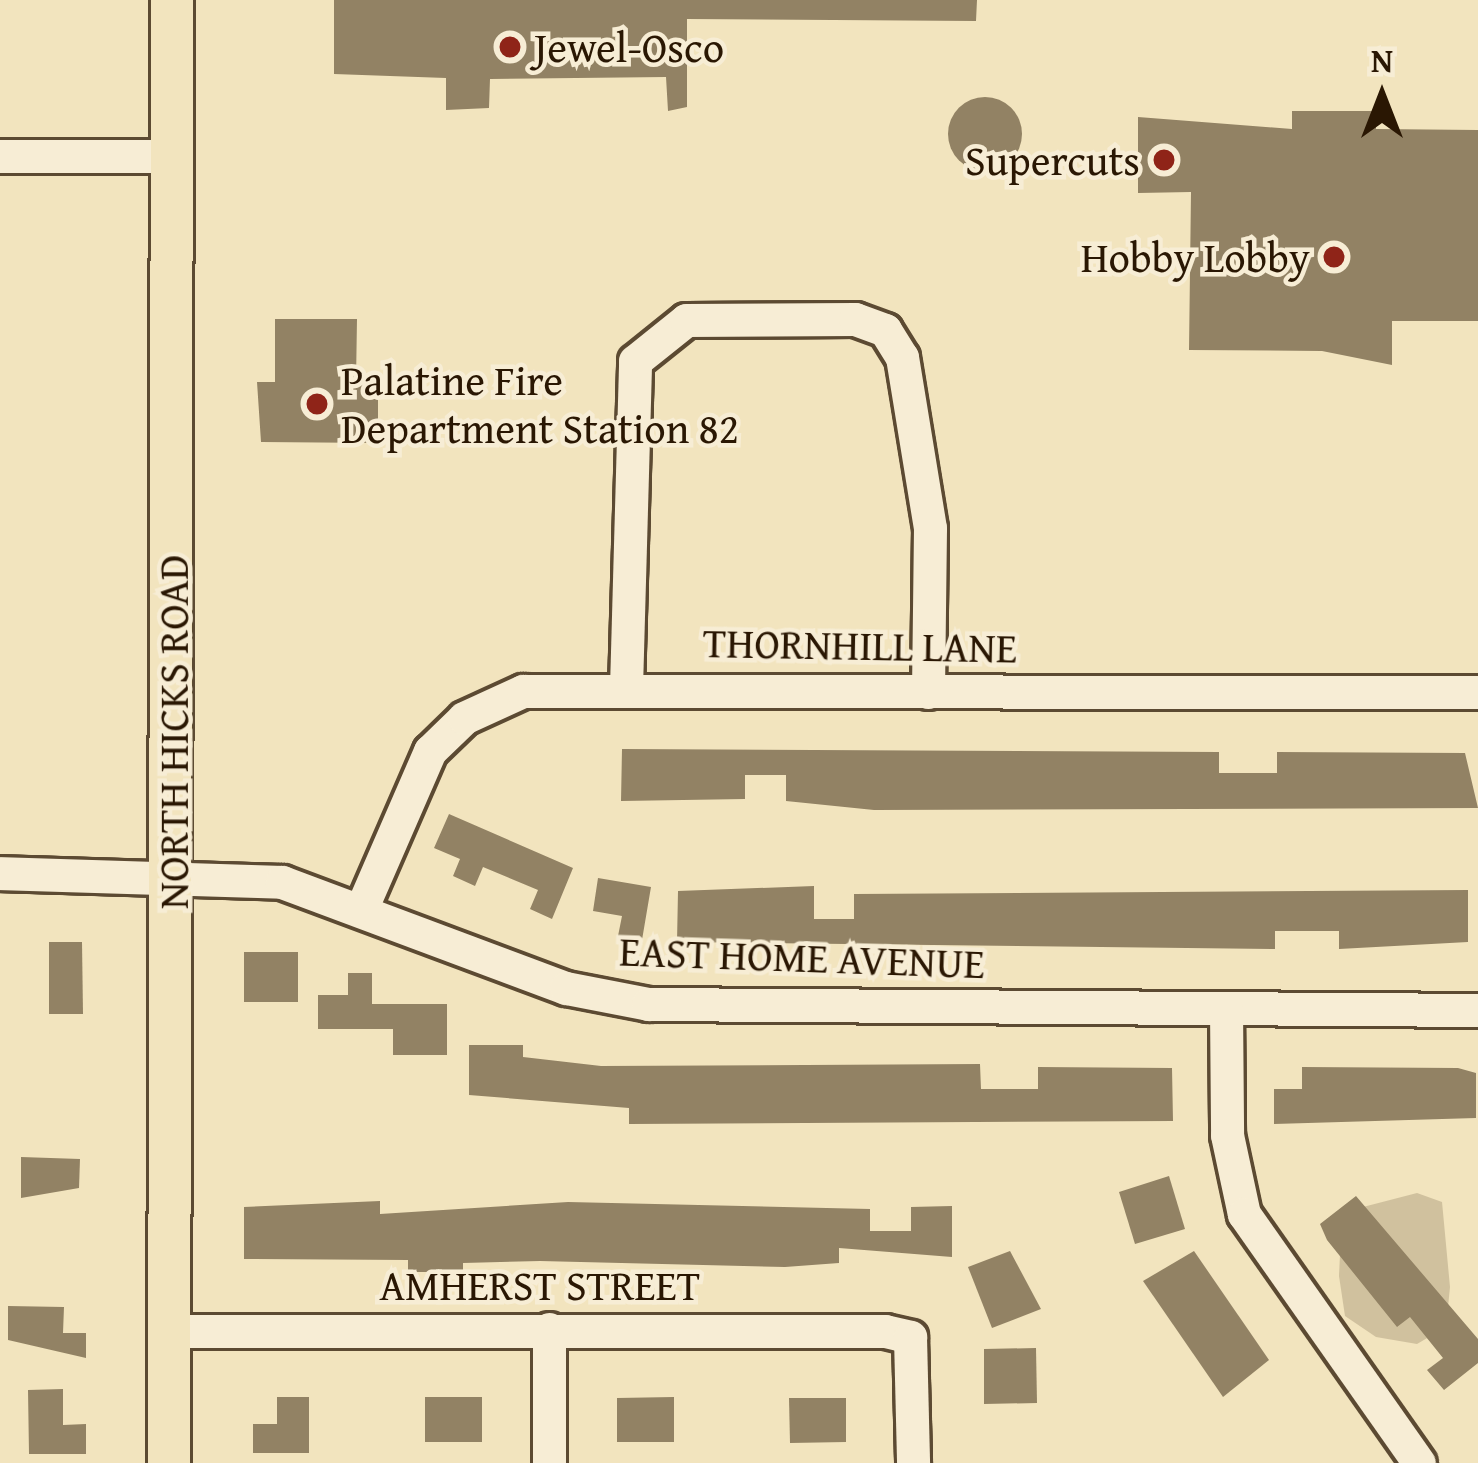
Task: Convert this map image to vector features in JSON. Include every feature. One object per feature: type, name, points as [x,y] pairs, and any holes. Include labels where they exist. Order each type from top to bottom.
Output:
[{"type":"main road","name":"NORTH HICKS ROAD","points":[[169,1463],[172,0]]},
{"type":"street","points":[[0,156],[172,156]]},
{"type":"street","points":[[626,688],[635,361],[686,320],[855,319],[885,330],[902,356],[930,528],[928,692]]},
{"type":"street","name":"THORNHILL LANE","points":[[363,905],[416,772],[464,718],[523,692],[626,688],[1478,692]]},
{"type":"street","name":"EAST HOME AVENUE","points":[[0,873],[172,874],[282,883],[363,905],[566,988],[648,1004],[1478,1010]]},
{"type":"street","points":[[1226,1008],[1227,1135],[1244,1214],[1419,1463]]},
{"type":"street","points":[[549,1328],[549,1463]]},
{"type":"street","name":"AMHERST STREET","points":[[169,1331],[549,1328],[910,1337],[913,1463]]},
{"type":"shaded area","points":[[1417,1193],[1442,1202],[1450,1287],[1446,1327],[1417,1344],[1376,1337],[1345,1316],[1339,1276],[1341,1233],[1363,1207]]},
{"type":"building","name":"Jewel-Osco","points":[[334,0],[977,0],[976,21],[687,19],[687,107],[668,111],[666,77],[490,79],[489,108],[446,110],[446,78],[334,74]]},
{"type":"building","points":[[985,97],[1011,108],[1022,134],[1011,160],[985,171],[959,160],[948,134],[959,108]]},
{"type":"building","name":"Hobby Lobby","points":[[1292,111],[1376,111],[1376,129],[1478,130],[1478,321],[1392,321],[1392,365],[1322,351],[1189,350],[1191,192],[1138,193],[1138,117],[1292,129]]},
{"type":"building","name":"Palatine Fire Department Station 82","points":[[275,319],[357,319],[356,382],[378,382],[378,443],[261,442],[257,382],[275,382]]},
{"type":"building","points":[[622,749],[1219,752],[1219,773],[1277,773],[1277,752],[1465,753],[1478,808],[874,810],[786,801],[786,775],[745,775],[745,799],[621,801]]},
{"type":"building","points":[[449,814],[573,868],[552,919],[530,909],[538,890],[483,867],[475,886],[453,876],[460,859],[434,848]]},
{"type":"building","points":[[598,878],[651,887],[642,940],[618,936],[622,916],[593,911]]},
{"type":"building","points":[[814,886],[814,919],[854,919],[854,894],[1468,890],[1468,942],[1339,949],[1339,931],[1275,931],[1275,949],[677,942],[678,891]]},
{"type":"building","points":[[49,942],[82,942],[83,1014],[49,1014]]},
{"type":"building","points":[[244,952],[298,952],[298,1002],[244,1002]]},
{"type":"building","points":[[348,973],[372,973],[372,1004],[447,1004],[447,1055],[393,1055],[393,1029],[318,1029],[318,995],[348,995]]},
{"type":"building","points":[[469,1045],[523,1045],[523,1057],[601,1066],[980,1064],[981,1089],[1038,1089],[1038,1067],[1172,1068],[1173,1121],[629,1124],[629,1108],[469,1095]]},
{"type":"building","points":[[1302,1067],[1458,1068],[1476,1073],[1476,1118],[1274,1124],[1274,1089],[1302,1089]]},
{"type":"building","points":[[21,1157],[80,1159],[79,1188],[21,1198]]},
{"type":"building","points":[[1169,1176],[1185,1229],[1135,1244],[1119,1192]]},
{"type":"building","points":[[1356,1196],[1478,1339],[1478,1363],[1444,1390],[1427,1370],[1443,1358],[1410,1317],[1397,1327],[1327,1240],[1320,1224]]},
{"type":"building","points":[[380,1201],[380,1214],[568,1202],[870,1209],[870,1231],[911,1231],[911,1207],[952,1206],[952,1257],[839,1248],[839,1263],[785,1267],[540,1261],[463,1263],[463,1272],[408,1272],[408,1260],[244,1259],[244,1207]]},
{"type":"building","points":[[1010,1251],[1041,1309],[992,1328],[968,1267]]},
{"type":"building","points":[[1194,1251],[1269,1360],[1223,1397],[1143,1281]]},
{"type":"building","points":[[8,1306],[64,1307],[63,1333],[86,1333],[86,1358],[8,1340]]},
{"type":"building","points":[[1036,1348],[1037,1403],[984,1404],[984,1349]]},
{"type":"building","points":[[63,1389],[63,1425],[86,1424],[86,1454],[29,1454],[28,1390]]},
{"type":"building","points":[[277,1397],[309,1397],[309,1453],[253,1453],[253,1424],[277,1424]]},
{"type":"building","points":[[425,1397],[482,1397],[482,1442],[425,1442]]},
{"type":"building","points":[[674,1397],[674,1442],[617,1442],[617,1398]]},
{"type":"building","points":[[789,1398],[846,1398],[846,1442],[790,1443]]},
{"type":"place","name":"Jewel-Osco","points":[[510,47]]},
{"type":"place","name":"Supercuts","points":[[1164,160]]},
{"type":"place","name":"Hobby Lobby","points":[[1334,257]]},
{"type":"place","name":"Palatine Fire Department Station 82","points":[[317,404]]}]
